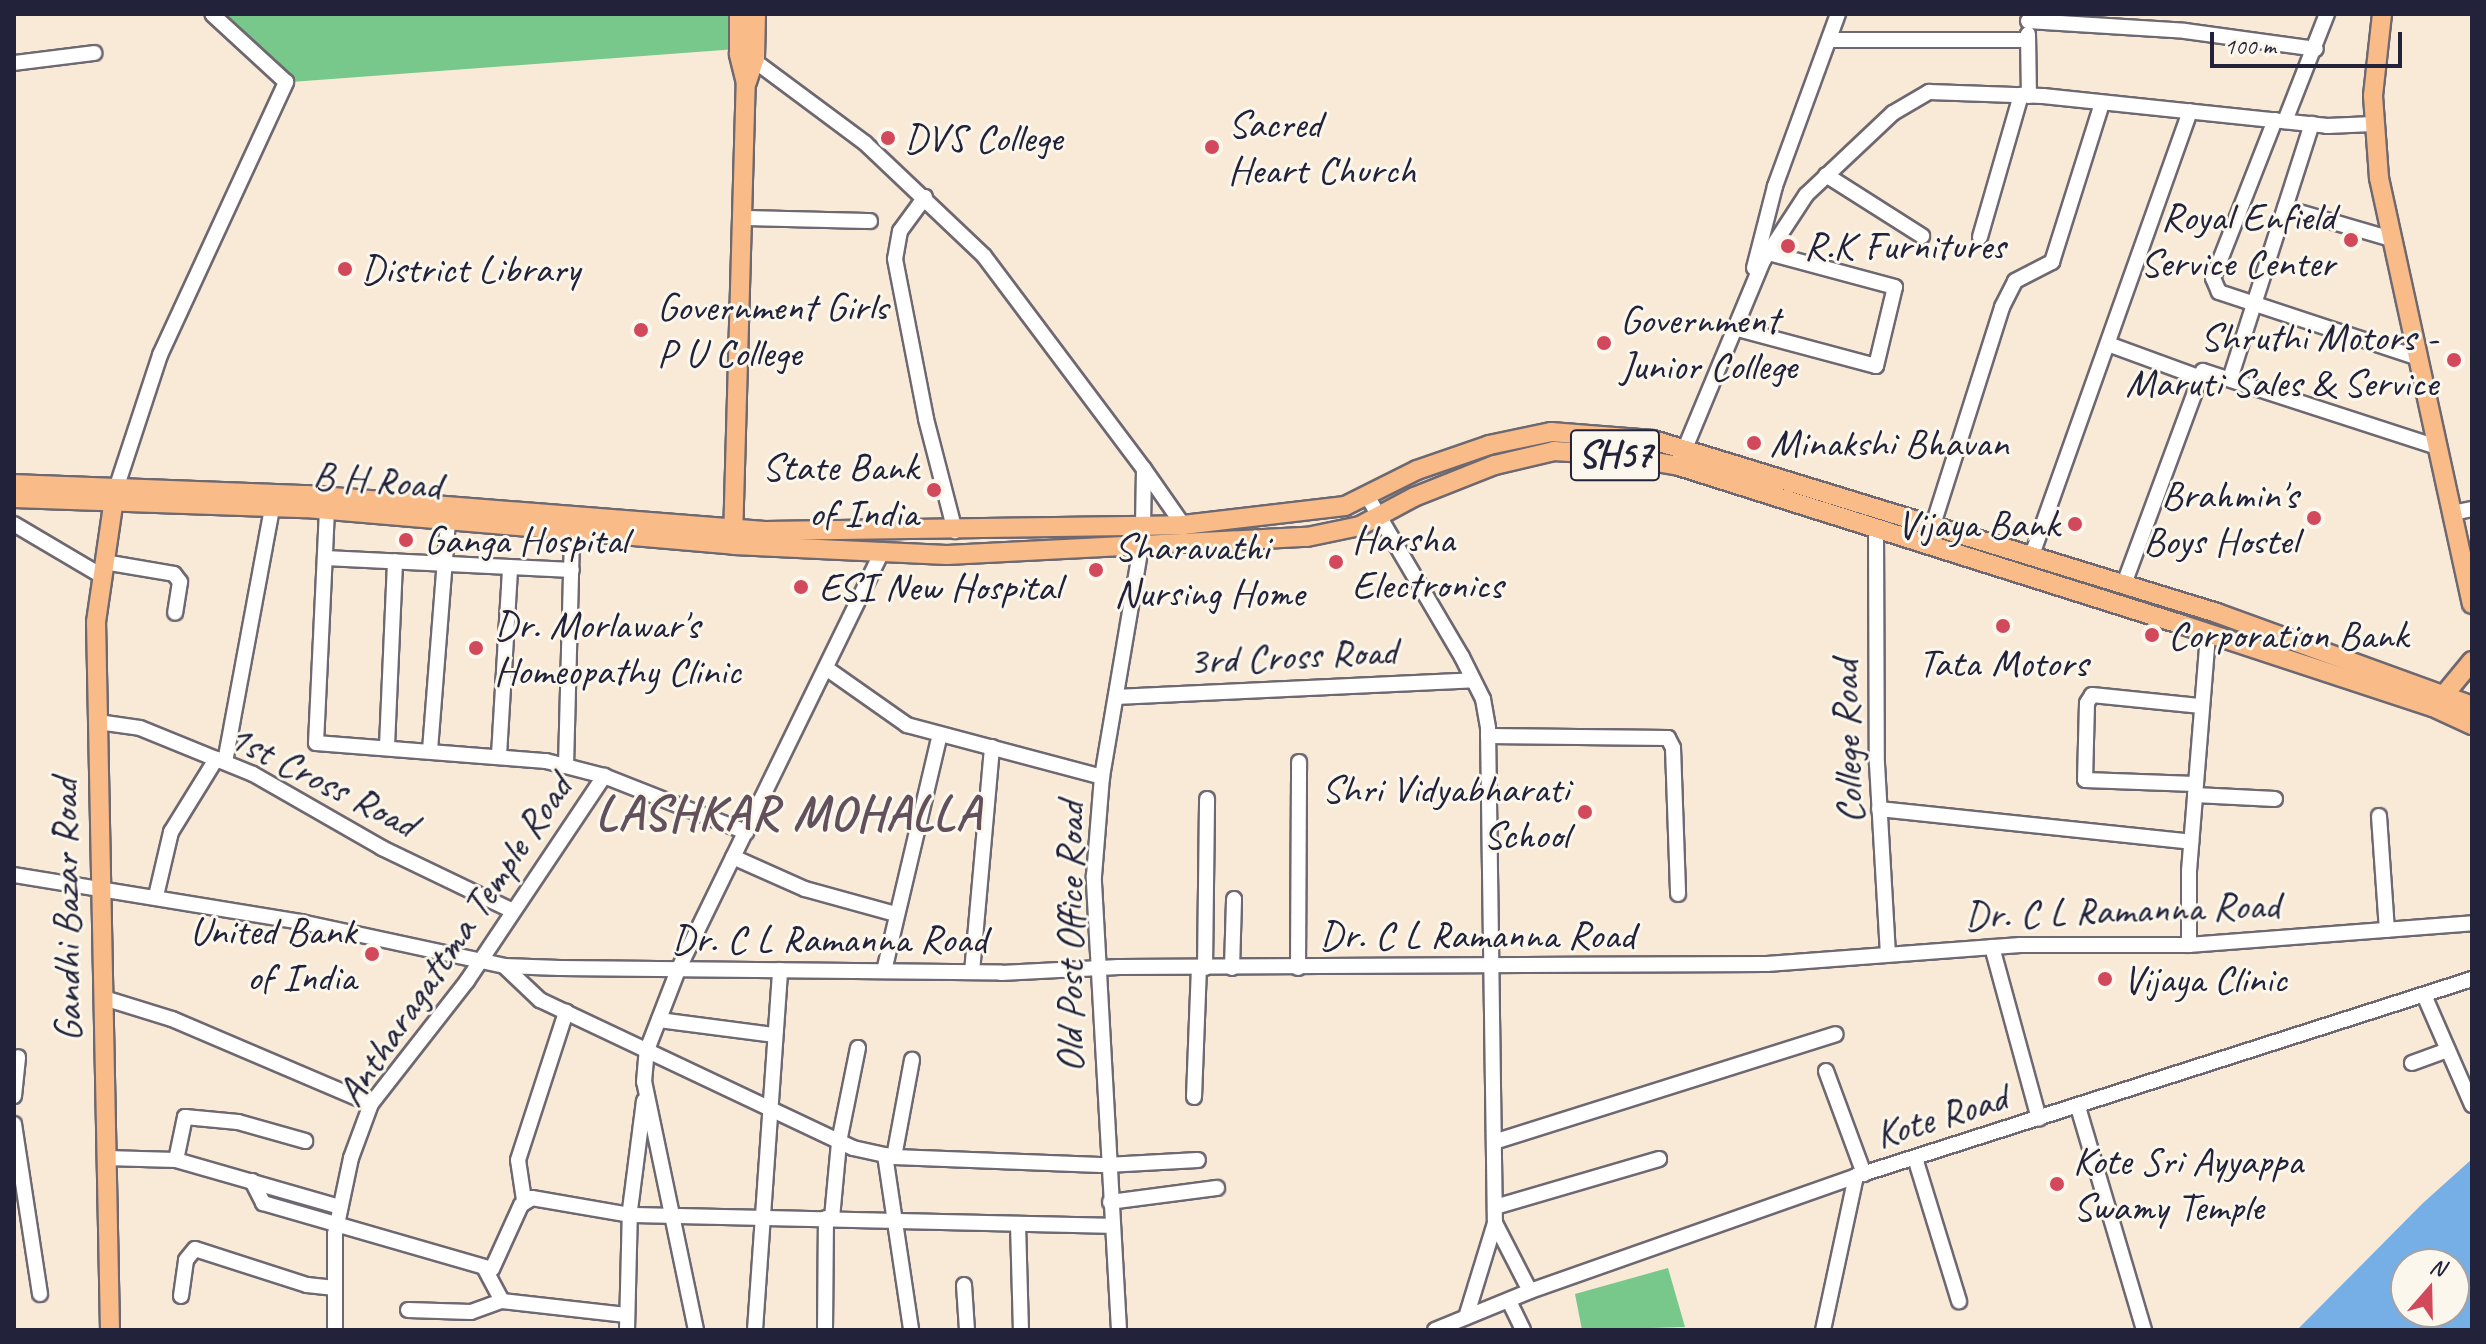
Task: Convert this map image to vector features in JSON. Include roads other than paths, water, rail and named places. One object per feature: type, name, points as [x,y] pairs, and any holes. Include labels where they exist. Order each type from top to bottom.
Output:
[{"type":"main road","points":[[739,14],[747,56]]},
{"type":"main road","points":[[14,484],[115,495],[317,495],[733,537],[747,56],[756,14]]},
{"type":"main road","points":[[2382,15],[2373,124],[2392,239],[2472,604]]},
{"type":"main road","name":"SH57","points":[[733,537],[1183,525],[1292,516],[1345,506],[1366,494],[1489,445],[1551,432],[1684,447],[2124,584],[2472,706]]},
{"type":"main road","name":"SH57","points":[[733,537],[947,555],[1297,538],[1360,526],[1462,475],[1554,451],[1679,466],[2208,633],[2433,707],[2472,725]]},
{"type":"main road","name":"B H Road","points":[[14,498],[115,495],[327,510],[572,533],[733,537]]},
{"type":"main road","name":"Gandhi Bazar Road","points":[[110,1330],[96,622],[115,495]]},
{"type":"main road","points":[[2444,695],[2472,661]]},
{"type":"street","points":[[115,495],[160,355],[286,82],[212,14]]},
{"type":"street","points":[[1745,303],[1775,186],[1838,14]]},
{"type":"street","points":[[2327,14],[2316,49],[2280,120],[2213,278],[2219,292],[2418,358]]},
{"type":"street","points":[[1980,237],[2025,95],[2028,17],[2185,31],[2316,49]]},
{"type":"street","points":[[1829,40],[2028,40]]},
{"type":"street","points":[[14,63],[94,53]]},
{"type":"street","points":[[747,56],[925,197],[984,256],[1183,525]]},
{"type":"street","points":[[1679,466],[1684,447],[1768,253],[1806,195],[1893,113],[1929,92],[2025,95],[2312,124],[2373,124]]},
{"type":"street","points":[[1933,525],[2002,307],[2015,281],[2052,262],[2102,103]]},
{"type":"street","points":[[2032,555],[2190,111]]},
{"type":"street","points":[[2230,379],[2312,124]]},
{"type":"street","points":[[1826,175],[1922,236]]},
{"type":"street","points":[[925,197],[900,231],[895,259],[926,419],[955,531]]},
{"type":"street","points":[[2285,208],[2392,239]]},
{"type":"street","points":[[743,218],[870,221]]},
{"type":"street","points":[[1734,328],[1876,366],[1895,287],[1768,253]]},
{"type":"street","points":[[2108,344],[2198,377]]},
{"type":"street","points":[[2124,584],[2198,377],[2208,371],[2437,447]]},
{"type":"street","points":[[1143,524],[1144,469]]},
{"type":"street","points":[[1366,494],[1376,517],[1483,699],[1488,736],[1497,1141],[1495,1223],[1466,1317]]},
{"type":"street","points":[[156,896],[171,832],[220,761],[272,508]]},
{"type":"street","points":[[2453,513],[2472,509]]},
{"type":"street","points":[[327,510],[316,743],[499,755],[566,766],[604,776],[746,832]]},
{"type":"street","points":[[430,750],[448,523]]},
{"type":"street","points":[[14,524],[103,569],[178,577],[175,613]]},
{"type":"street","name":"College Road","points":[[1876,529],[1879,809],[1888,953]]},
{"type":"street","points":[[566,766],[572,533]]},
{"type":"street","name":"Old Post Office Road","points":[[1119,1330],[1096,968],[1094,876],[1102,777],[1141,547]]},
{"type":"street","points":[[408,1310],[471,1312],[502,1301],[627,1322],[630,1215],[646,1093],[647,1050],[678,970],[883,550]]},
{"type":"street","points":[[325,558],[572,570]]},
{"type":"street","points":[[387,746],[395,561]]},
{"type":"street","points":[[499,755],[510,568]]},
{"type":"street","points":[[2189,945],[2191,842],[2208,633]]},
{"type":"street","points":[[826,668],[907,725],[939,738],[992,747],[1102,777]]},
{"type":"street","name":"3rd Cross Road","points":[[1117,697],[1473,680]]},
{"type":"street","points":[[2201,706],[2092,695],[2087,703],[2085,780],[2275,799]]},
{"type":"street","name":"1st Cross Road","points":[[98,722],[140,728],[220,761],[382,848],[513,911]]},
{"type":"street","points":[[1488,736],[1668,738],[1673,748],[1678,894]]},
{"type":"street","points":[[884,971],[939,738]]},
{"type":"street","points":[[972,972],[992,747]]},
{"type":"street","points":[[1298,968],[1299,762]]},
{"type":"street","name":"Antharagattma Temple Road","points":[[335,1330],[336,1227],[371,1104],[480,962],[604,776]]},
{"type":"street","points":[[1194,1097],[1207,799]]},
{"type":"street","points":[[1879,809],[2191,842]]},
{"type":"street","points":[[2379,816],[2387,930]]},
{"type":"street","points":[[733,857],[805,889],[896,914]]},
{"type":"street","name":"Dr. C L Ramanna Road","points":[[14,875],[156,896],[504,966],[678,970],[972,972],[1096,968],[1767,964],[1992,947],[2189,945],[2472,923]]},
{"type":"street","points":[[1232,968],[1234,899]]},
{"type":"street","points":[[1992,947],[2039,1119]]},
{"type":"street","points":[[504,966],[518,985],[566,1012],[770,1113],[839,1142],[890,1156],[1107,1165],[1198,1160]]},
{"type":"street","points":[[755,1330],[780,970]]},
{"type":"street","name":"Kote Road","points":[[1435,1330],[1530,1291],[1860,1175],[2472,979]]},
{"type":"street","points":[[2424,995],[2472,1105]]},
{"type":"street","points":[[104,998],[172,1019],[371,1104]]},
{"type":"street","points":[[252,1181],[263,1203],[485,1269],[498,1265],[524,1200],[518,1160],[566,1012]]},
{"type":"street","points":[[659,1020],[775,1035]]},
{"type":"street","points":[[1497,1141],[1836,1034]]},
{"type":"street","points":[[825,1330],[829,1218],[839,1142],[858,1048]]},
{"type":"street","points":[[2412,1063],[2448,1050]]},
{"type":"street","points":[[14,1096],[18,1057]]},
{"type":"street","points":[[911,1330],[893,1219],[890,1156],[912,1060]]},
{"type":"street","points":[[1823,1330],[1860,1175],[1826,1071]]},
{"type":"street","points":[[646,1093],[669,1216],[696,1330]]},
{"type":"street","points":[[2078,1107],[2144,1330]]},
{"type":"street","points":[[176,1160],[185,1117],[238,1122],[305,1141]]},
{"type":"street","points":[[14,1124],[18,1189],[40,1294]]},
{"type":"street","points":[[106,1158],[176,1160],[340,1207]]},
{"type":"street","points":[[1915,1158],[1959,1301]]},
{"type":"street","points":[[1495,1207],[1659,1159]]},
{"type":"street","points":[[1110,1202],[1217,1188]]},
{"type":"street","points":[[524,1200],[630,1215],[1111,1226]]},
{"type":"street","points":[[1495,1223],[1530,1291]]},
{"type":"street","points":[[1018,1224],[1021,1330]]},
{"type":"street","points":[[181,1296],[186,1260],[195,1249],[307,1285],[335,1288]]},
{"type":"street","points":[[485,1269],[502,1301]]},
{"type":"street","points":[[964,1285],[967,1330]]},
{"type":"street","points":[[1509,1301],[1523,1330]]},
{"type":"water","points":[[2472,1159],[2472,1330],[2297,1330],[2423,1203]]},
{"type":"place","name":"DVS College","points":[[888,138]]},
{"type":"place","name":"Sacred Heart Church","points":[[1212,147]]},
{"type":"place","name":"Royal Enfield Service Center","points":[[2351,240]]},
{"type":"place","name":"R.K Furnitures","points":[[1788,246]]},
{"type":"place","name":"District Library","points":[[345,269]]},
{"type":"place","name":"Government Girls P U College","points":[[641,330]]},
{"type":"place","name":"Government Junior College","points":[[1604,343]]},
{"type":"place","name":"Shruthi Motors - Maruti Sales & Service","points":[[2454,360]]},
{"type":"place","name":"Minakshi Bhavan","points":[[1754,443]]},
{"type":"place","name":"State Bank of India","points":[[934,490]]},
{"type":"place","name":"Brahmin's Boys Hostel","points":[[2314,518]]},
{"type":"place","name":"Vijaya Bank","points":[[2075,524]]},
{"type":"place","name":"Ganga Hospital","points":[[406,540]]},
{"type":"place","name":"Harsha Electronics","points":[[1336,562]]},
{"type":"place","name":"Sharavathi Nursing Home","points":[[1096,570]]},
{"type":"place","name":"ESI New Hospital","points":[[801,587]]},
{"type":"place","name":"Tata Motors","points":[[2003,626]]},
{"type":"place","name":"Corporation Bank","points":[[2152,635]]},
{"type":"place","name":"Dr. Morlawar's Homeopathy Clinic","points":[[476,648]]},
{"type":"place","name":"Shri Vidyabharati School","points":[[1585,812]]},
{"type":"place","name":"United Bank of India","points":[[372,954]]},
{"type":"place","name":"Vijaya Clinic","points":[[2105,979]]},
{"type":"place","name":"Kote Sri Ayyappa Swamy Temple","points":[[2057,1184]]},
{"type":"district","name":"LASHKAR MOHALLA","points":[[789,814]]}]
